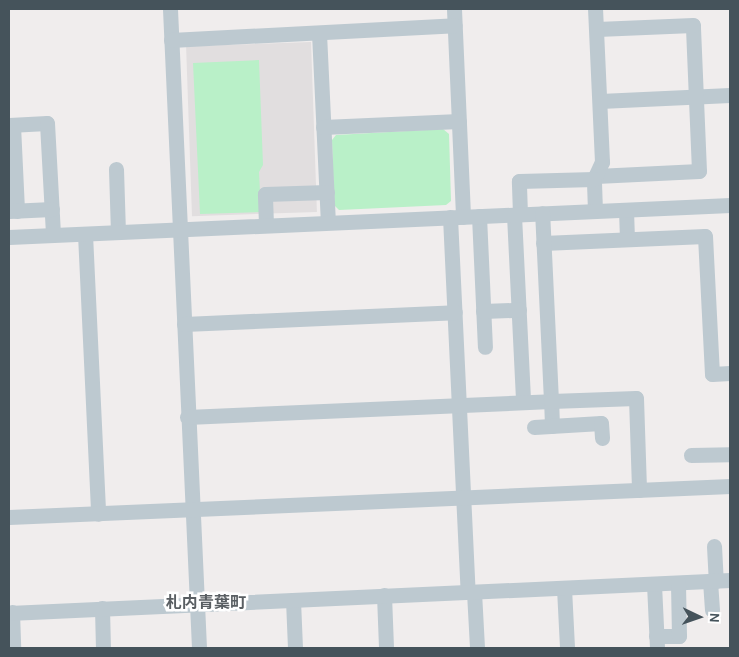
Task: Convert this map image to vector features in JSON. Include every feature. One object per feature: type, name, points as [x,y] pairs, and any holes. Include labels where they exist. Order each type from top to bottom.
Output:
[{"type":"street","points":[[170,9],[198,648]]},
{"type":"street","points":[[454,9],[459,121],[455,312],[464,498],[477,648]]},
{"type":"street","points":[[595,9],[602,162],[595,177],[595,211]]},
{"type":"street","points":[[171,40],[455,25]]},
{"type":"street","points":[[523,402],[517,214],[519,181],[699,172],[693,25],[597,29]]},
{"type":"street","points":[[319,32],[328,222]]},
{"type":"street","points":[[600,102],[730,95]]},
{"type":"street","points":[[323,127],[459,121]]},
{"type":"street","points":[[52,209],[13,211],[11,125],[47,123],[54,235]]},
{"type":"street","points":[[116,169],[118,232]]},
{"type":"street","points":[[266,225],[265,194],[327,192]]},
{"type":"street","points":[[9,237],[730,205]]},
{"type":"street","points":[[626,210],[627,239]]},
{"type":"street","points":[[542,213],[552,426]]},
{"type":"street","points":[[479,216],[485,347]]},
{"type":"street","points":[[85,234],[98,514]]},
{"type":"street","points":[[543,243],[705,236],[712,374],[730,373]]},
{"type":"street","points":[[483,311],[519,310]]},
{"type":"street","points":[[184,324],[455,312]]},
{"type":"street","points":[[188,417],[636,398],[639,490]]},
{"type":"street","points":[[534,427],[601,424],[602,438]]},
{"type":"street","points":[[691,455],[730,454]]},
{"type":"street","points":[[9,517],[730,486]]},
{"type":"street","points":[[712,610],[719,581],[714,546]]},
{"type":"street","points":[[13,648],[10,613],[719,581]]},
{"type":"street","points":[[654,584],[656,642],[680,636],[678,583]]},
{"type":"street","points":[[564,588],[567,648]]},
{"type":"street","points":[[384,596],[386,648]]},
{"type":"street","points":[[293,600],[295,648]]},
{"type":"street","points":[[102,608],[104,648]]},
{"type":"shaded area","points":[[311,42],[317,212],[192,216],[186,46]]},
{"type":"green space","points":[[259,60],[263,165],[259,172],[261,212],[200,214],[193,63]]},
{"type":"green space","points":[[443,129],[449,134],[451,201],[446,205],[339,210],[334,205],[332,140],[336,135]]},
{"type":"district","name":"札内青葉町","points":[[206,603]]}]
